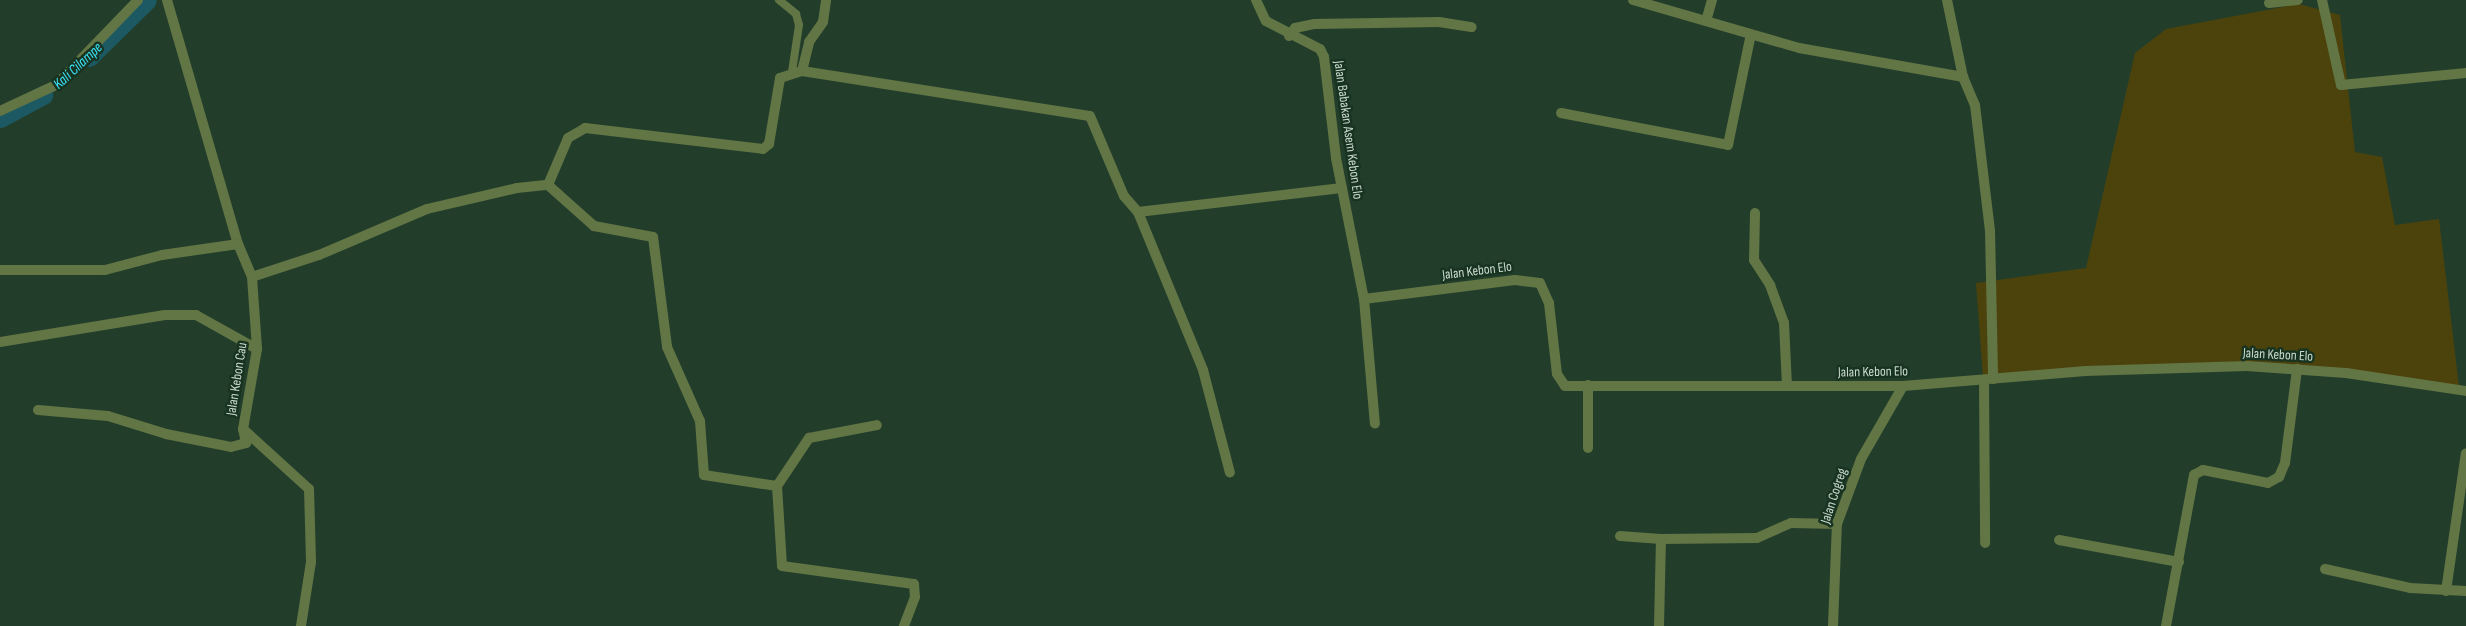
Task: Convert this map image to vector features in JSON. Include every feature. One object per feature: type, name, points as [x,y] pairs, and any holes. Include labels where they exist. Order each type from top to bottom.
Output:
[{"type":"street","points":[[0,110],[56,85],[138,0]]},
{"type":"street","name":"Jalan Kebon Cau","points":[[168,0],[238,244],[252,277],[257,348],[243,429],[309,489],[311,562],[301,626]]},
{"type":"street","points":[[548,186],[562,147],[585,128],[763,149],[769,144],[778,84],[797,72],[809,42],[823,22],[826,0]]},
{"type":"street","name":"Jalan Babakan Asem Kebon Elo","points":[[1256,0],[1266,21],[1289,36],[1320,49],[1324,57],[1342,188],[1364,299],[1375,424]]},
{"type":"street","points":[[1633,0],[1752,34],[1878,65],[1963,77]]},
{"type":"street","points":[[1706,21],[1712,0]]},
{"type":"street","points":[[1947,0],[1963,77],[1975,105],[1990,230],[1985,543]]},
{"type":"street","points":[[2269,3],[2298,0]]},
{"type":"street","points":[[2322,0],[2341,85],[2466,72]]},
{"type":"street","points":[[1289,36],[1295,28],[1314,24],[1439,22],[1472,27]]},
{"type":"street","points":[[1561,113],[1728,145],[1752,34]]},
{"type":"street","points":[[797,72],[1090,116],[1124,196],[1138,212],[1203,370],[1230,473]]},
{"type":"street","points":[[252,277],[319,255],[459,198],[548,186],[594,226],[656,240],[667,347],[700,421],[702,470],[706,477],[777,486]]},
{"type":"street","points":[[1138,212],[1342,188]]},
{"type":"street","points":[[1755,213],[1754,260],[1770,285],[1784,323],[1786,386]]},
{"type":"street","points":[[0,270],[48,274],[105,270],[162,255],[238,244]]},
{"type":"street","name":"Jalan Kebon Elo","points":[[1364,299],[1484,282],[1534,281],[1540,283],[1549,303],[1559,380],[1574,388],[1588,385],[1903,386],[2123,370],[2298,369],[2466,391]]},
{"type":"street","points":[[0,342],[165,315],[196,315],[257,348]]},
{"type":"street","points":[[2166,626],[2198,472],[2268,484],[2279,477],[2285,463],[2298,369]]},
{"type":"street","points":[[1588,385],[1588,448]]},
{"type":"street","name":"Jalan Cogreg","points":[[1833,626],[1837,524],[1861,459],[1903,386]]},
{"type":"street","points":[[38,410],[108,416],[166,434],[231,447],[246,443],[243,429]]},
{"type":"street","points":[[877,425],[809,438],[777,486],[782,566],[914,584],[916,597],[904,626]]},
{"type":"street","points":[[2446,591],[2466,453]]},
{"type":"street","points":[[1620,536],[1661,540],[1757,538],[1778,533],[1791,523],[1837,524]]},
{"type":"street","points":[[1659,626],[1661,540]]},
{"type":"street","points":[[2059,540],[2179,562]]},
{"type":"street","points":[[2325,569],[2410,588],[2466,591]]},
{"type":"lane","points":[[779,0],[796,14],[799,25],[797,72]]},
{"type":"shaded area","points":[[2299,4],[2340,15],[2355,152],[2382,157],[2395,225],[2439,219],[2459,386],[2388,376],[2147,366],[1983,377],[1976,283],[2086,268],[2135,53],[2166,29]]},
{"type":"waterway","name":"Kali Cilampe","points":[[89,57],[147,0]]},
{"type":"waterway","name":"Kali Cilampe","points":[[0,118],[43,95]]}]
